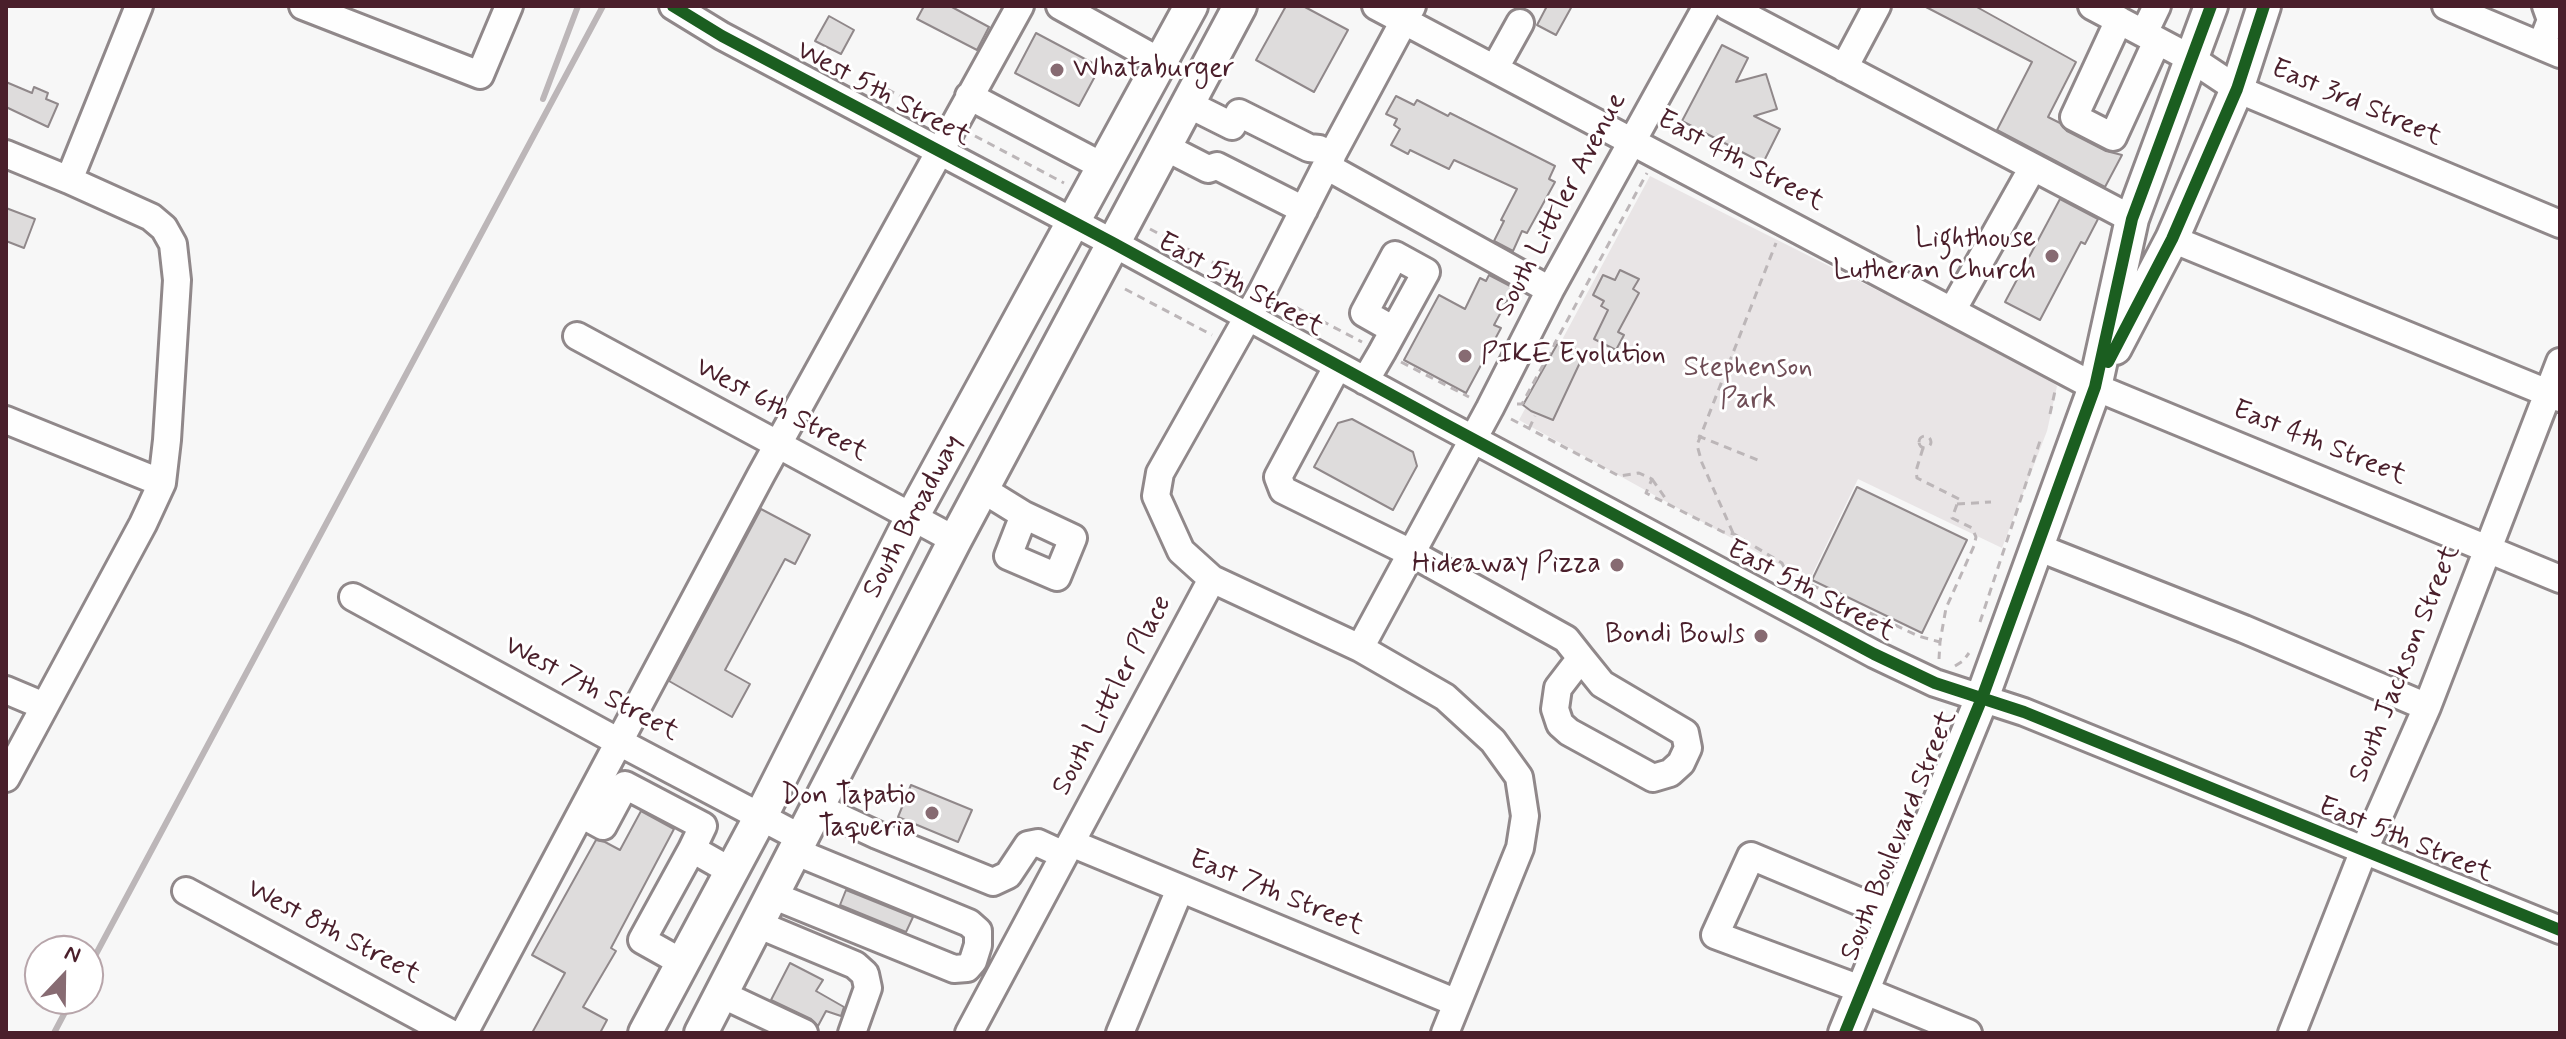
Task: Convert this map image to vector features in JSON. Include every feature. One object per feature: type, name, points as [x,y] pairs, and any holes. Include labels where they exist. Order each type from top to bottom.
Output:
[{"type":"main road","name":"South Broadway","points":[[645,1033],[760,818],[912,517],[1191,6]]},
{"type":"main road","name":"South Broadway","points":[[701,1033],[955,540],[1240,6]]},
{"type":"main road","name":"South Boulevard Street","points":[[1845,1033],[1982,698],[2095,387],[2132,219],[2211,6]]},
{"type":"main road","name":"South Boulevard Street","points":[[2095,387],[2172,239],[2237,89],[2264,6]]},
{"type":"street","points":[[69,180],[139,6]]},
{"type":"street","points":[[303,6],[480,75],[509,6]]},
{"type":"street","name":"West 5th Street","points":[[673,6],[722,36],[1072,223]]},
{"type":"street","points":[[464,1033],[581,814],[614,779],[619,742],[777,446],[1020,6]]},
{"type":"street","points":[[1060,6],[1161,62]]},
{"type":"street","name":"East 4th Street","points":[[1376,6],[1408,13],[1495,68],[2095,387],[2560,579]]},
{"type":"street","name":"South Littler Avenue","points":[[1360,648],[1550,290],[1707,6]]},
{"type":"street","points":[[1727,6],[2132,219]]},
{"type":"street","points":[[1844,68],[1877,6]]},
{"type":"street","name":"East 3rd Street","points":[[2092,6],[2192,59],[2237,89],[2560,224]]},
{"type":"street","points":[[2119,20],[2074,117],[2113,137],[2150,37],[2157,6]]},
{"type":"street","points":[[2446,6],[2478,12],[2550,50],[2551,20],[2546,6]]},
{"type":"street","points":[[1408,13],[1263,290],[1160,473],[1156,496],[1181,551],[1212,579],[1360,648],[1445,697],[1493,741],[1519,777],[1525,816],[1520,848],[1445,1033]]},
{"type":"street","points":[[1495,68],[1520,23]]},
{"type":"street","points":[[969,96],[1104,167]]},
{"type":"street","points":[[1188,104],[1232,126],[1239,113],[1309,148],[1319,149],[1329,161],[1550,290]]},
{"type":"street","points":[[1165,147],[1208,169],[1217,166],[1304,210]]},
{"type":"street","points":[[6,154],[151,217],[164,228],[173,244],[177,280],[162,483],[6,778]]},
{"type":"street","points":[[1952,311],[2033,167]]},
{"type":"street","name":"East 5th Street","points":[[1072,223],[1874,654],[1935,683],[2024,712],[2560,930]]},
{"type":"street","points":[[2172,239],[2554,396]]},
{"type":"street","name":"West 6th Street","points":[[577,336],[955,540]]},
{"type":"street","points":[[1365,381],[1388,341]]},
{"type":"street","name":"South Jackson Street","points":[[2292,1033],[2364,850],[2427,707],[2487,549],[2554,396],[2560,362]]},
{"type":"street","points":[[1337,367],[1278,477],[1283,490],[1411,553],[1566,639],[1602,684],[1685,733],[1688,748],[1681,763],[1670,773],[1653,778],[1560,724],[1555,709],[1558,688],[1581,658]]},
{"type":"street","points":[[6,420],[162,483]]},
{"type":"street","points":[[982,489],[1024,515]]},
{"type":"street","points":[[2037,547],[2229,623],[2427,707]]},
{"type":"street","name":"South Littler Place","points":[[969,1033],[1212,579]]},
{"type":"street","name":"West 7th Street","points":[[353,597],[760,818],[798,844],[969,923],[978,931],[997,934],[1016,945]]},
{"type":"street","points":[[6,690],[44,706]]},
{"type":"street","points":[[614,779],[703,826],[642,940],[683,963]]},
{"type":"street","name":"East 7th Street","points":[[817,807],[993,882],[1008,875],[1028,845],[1038,843],[1068,849],[1180,889],[1457,1003]]},
{"type":"street","points":[[692,849],[731,871]]},
{"type":"street","points":[[1894,916],[1751,856],[1715,935],[1968,1033]]},
{"type":"street","points":[[1120,1033],[1180,889]]},
{"type":"street","name":"West 8th Street","points":[[186,891],[450,1033]]},
{"type":"street","points":[[772,895],[954,969],[967,968],[973,961],[978,931]]},
{"type":"street","points":[[757,924],[855,965],[865,974],[868,988],[852,1033]]},
{"type":"street","points":[[721,994],[804,1033]]},
{"type":"path","points":[[1516,404],[1522,404],[1649,169]]},
{"type":"path","points":[[1734,534],[1702,463],[1698,436],[1781,232]]},
{"type":"path","points":[[1529,429],[1535,416]]},
{"type":"path","points":[[1508,418],[1619,476],[1639,473],[1652,479],[1671,505]]},
{"type":"path","points":[[1698,436],[1758,460]]},
{"type":"path","points":[[1980,622],[2040,441]]},
{"type":"path","points":[[1923,448],[1917,478],[1959,499],[1952,518],[1972,528],[1976,542],[1946,608],[1939,665]]},
{"type":"path","points":[[1652,479],[1646,493],[1723,532],[1734,534],[1782,563],[1787,574],[1840,598],[1834,612]]},
{"type":"path","points":[[1957,504],[1991,502]]},
{"type":"path","points":[[1860,628],[1868,612],[1918,636],[1940,642]]},
{"type":"path","points":[[1950,667],[1963,661],[1972,647]]},
{"type":"green space","name":"Stephenson Park","points":[[1650,176],[2034,369],[2057,386],[2047,431],[2002,548],[1858,479],[1809,581],[1519,420]]},
{"type":"building","points":[[924,6],[950,6],[989,27],[977,50],[917,19]]},
{"type":"building","points":[[1286,6],[1303,6],[1348,30],[1314,92],[1256,60]]},
{"type":"building","points":[[1547,6],[1572,6],[1556,35],[1537,25]]},
{"type":"building","points":[[1924,6],[1975,6],[2076,62],[2048,117],[2067,131],[2106,151],[2122,155],[2105,187],[1997,130],[2032,62]]},
{"type":"building","points":[[829,16],[854,30],[841,54],[815,41]]},
{"type":"building","name":"Whataburger","points":[[1036,33],[1100,67],[1079,106],[1015,73]]},
{"type":"building","points":[[1722,45],[1748,58],[1736,82],[1766,74],[1777,109],[1754,116],[1780,129],[1763,163],[1682,121]]},
{"type":"building","points":[[6,82],[32,93],[34,87],[48,93],[46,99],[58,104],[48,127],[6,107]]},
{"type":"building","points":[[1396,96],[1414,105],[1417,100],[1448,116],[1450,113],[1555,166],[1549,179],[1555,182],[1527,233],[1522,231],[1513,251],[1494,241],[1517,189],[1454,160],[1449,169],[1410,150],[1408,154],[1391,145],[1400,129],[1394,125],[1397,119],[1386,114]]},
{"type":"building","points":[[2060,199],[2098,219],[2085,244],[2081,242],[2040,320],[2005,302]]},
{"type":"building","points":[[6,208],[35,219],[24,248],[6,241]]},
{"type":"building","points":[[1620,270],[1639,279],[1633,289],[1639,293],[1618,332],[1624,335],[1616,350],[1594,339],[1608,310],[1601,306],[1604,301],[1593,295],[1603,275],[1615,280]]},
{"type":"building","points":[[1489,275],[1514,288],[1494,325],[1501,328],[1466,393],[1404,360],[1439,295],[1465,309],[1480,278],[1486,281]]},
{"type":"building","points":[[1559,341],[1584,354],[1553,420],[1523,405]]},
{"type":"building","points":[[1352,419],[1413,452],[1417,466],[1393,510],[1314,467],[1338,423]]},
{"type":"building","points":[[1857,487],[1967,540],[1922,633],[1812,580]]},
{"type":"building","points":[[761,509],[810,535],[795,564],[785,559],[725,670],[750,684],[732,717],[669,681]]},
{"type":"building","points":[[911,785],[972,810],[958,842],[898,817]]},
{"type":"building","points":[[641,811],[674,829],[611,948],[616,951],[583,1007],[607,1020],[600,1033],[532,1033],[565,973],[532,955],[596,840],[620,850]]},
{"type":"building","points":[[846,890],[913,917],[906,932],[840,905]]},
{"type":"building","points":[[790,963],[823,980],[816,991],[844,1007],[841,1016],[826,1011],[818,1026],[811,1019],[771,1000]]},
{"type":"railway","points":[[543,99],[578,6]]},
{"type":"railway","points":[[104,939],[603,6]]},
{"type":"railway","points":[[54,1033],[64,1015]]},
{"type":"cycle path","points":[[673,6],[722,36],[1113,243],[1874,654],[1935,683],[2024,712],[2560,930]]},
{"type":"cycle path","points":[[1845,1033],[1982,698],[2095,387],[2132,219],[2211,6]]},
{"type":"cycle path","points":[[2108,362],[2172,239],[2237,89],[2264,6]]},
{"type":"place","name":"Whataburger","points":[[1057,70]]},
{"type":"place","name":"Lighthouse Lutheran Church","points":[[2052,256]]},
{"type":"place","name":"PIKE Evolution","points":[[1465,356]]},
{"type":"place","name":"Hideaway Pizza","points":[[1617,565]]},
{"type":"place","name":"Bondi Bowls","points":[[1761,636]]},
{"type":"place","name":"Don Tapatio Taqueria","points":[[932,813]]}]
